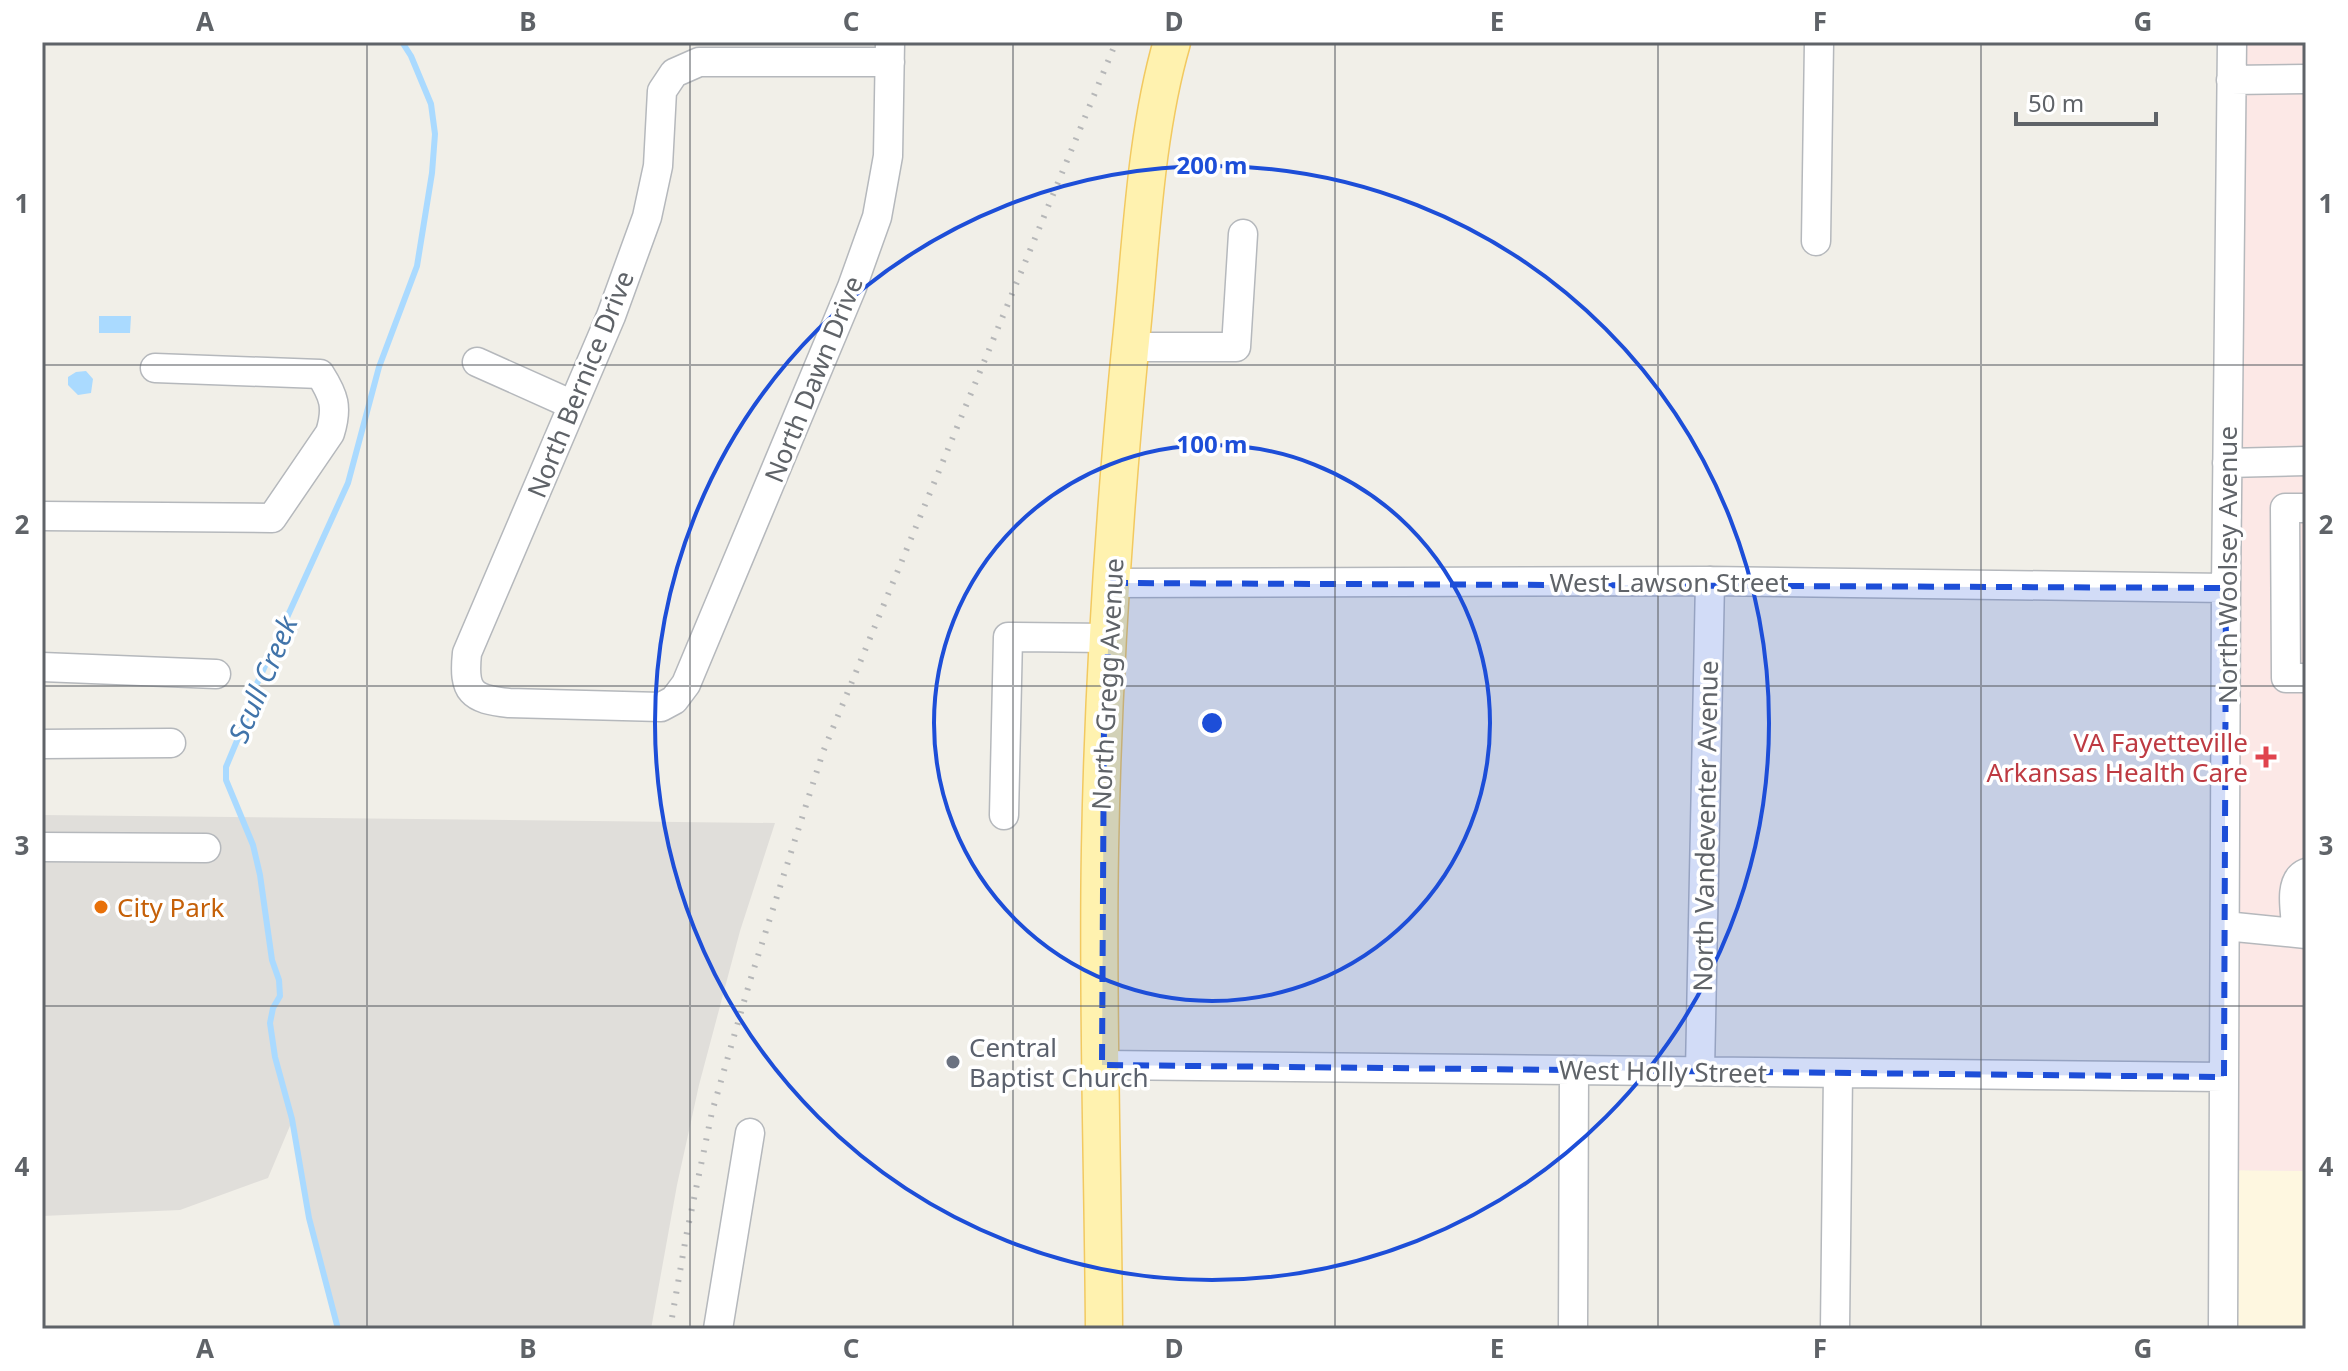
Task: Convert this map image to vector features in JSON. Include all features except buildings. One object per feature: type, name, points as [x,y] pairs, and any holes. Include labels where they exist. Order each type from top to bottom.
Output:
[{"type":"main road","name":"North Gregg Avenue","points":[[1104,1329],[1100,850],[1108,638],[1119,466],[1150,154],[1172,42]]},
{"type":"street","points":[[1816,241],[1819,42]]},
{"type":"street","name":"North Woolsey Avenue","points":[[2223,1329],[2232,42]]},
{"type":"street","name":"North Bernice Drive","points":[[469,690],[465,676],[467,653],[611,316],[647,217],[658,166],[662,91],[674,73],[699,62],[890,52]]},
{"type":"street","name":"North Dawn Drive","points":[[469,690],[485,700],[509,703],[661,707],[674,700],[686,684],[852,287],[877,217],[888,156],[890,52]]},
{"type":"street","points":[[2231,80],[2306,79]]},
{"type":"street","points":[[1131,347],[1236,347],[1243,234]]},
{"type":"street","points":[[477,362],[573,405]]},
{"type":"street","points":[[42,516],[272,518],[330,433],[335,417],[333,395],[320,374],[155,368]]},
{"type":"street","points":[[2227,463],[2306,461]]},
{"type":"street","points":[[2306,508],[2285,508],[2286,678],[2306,678]]},
{"type":"street","name":"West Lawson Street","points":[[1112,583],[1710,581],[2226,588]]},
{"type":"street","name":"North Vandeventer Avenue","points":[[1700,1071],[1710,581]]},
{"type":"street","points":[[1004,815],[1008,637],[1108,638]]},
{"type":"street","points":[[42,667],[216,674]]},
{"type":"street","points":[[42,744],[171,743]]},
{"type":"street","points":[[42,847],[206,848]]},
{"type":"street","points":[[2225,926],[2301,933],[2294,883],[2306,873]]},
{"type":"street","name":"West Holly Street","points":[[1102,1065],[2224,1077]]},
{"type":"street","points":[[1573,1329],[1574,1070]]},
{"type":"street","points":[[1835,1329],[1838,1073]]},
{"type":"street","points":[[718,1329],[750,1133]]},
{"type":"highlighted area","points":[[1112,583],[2226,588],[2224,1077],[1102,1065],[1104,717]]},
{"type":"shaded area","name":"VA Fayetteville Arkansas Health Care","points":[[2232,42],[2306,42],[2306,1171],[2224,1170]]},
{"type":"shaded area","points":[[42,815],[775,823],[740,931],[699,1085],[651,1329],[338,1329],[309,1218],[292,1121],[268,1178],[180,1210],[42,1216]]},
{"type":"shaded area","points":[[2224,1170],[2306,1171],[2306,1329],[2223,1329]]},
{"type":"water","points":[[99,316],[131,316],[130,333],[99,333]]},
{"type":"water","points":[[86,371],[93,379],[91,393],[78,395],[68,385],[68,377]]},
{"type":"waterway","name":"Scull Creek","points":[[338,1329],[309,1218],[292,1119],[275,1057],[270,1023],[280,996],[279,980],[272,960],[260,875],[253,845],[226,780],[226,767],[249,712],[255,688],[348,483],[379,367],[417,266],[435,134],[431,104],[402,42]]},
{"type":"railway","points":[[670,1329],[712,1112],[823,752],[1116,42]]},
{"type":"place","name":"VA Fayetteville Arkansas Health Care","points":[[2266,757]]},
{"type":"place","name":"City Park","points":[[101,907]]},
{"type":"place","name":"Central Baptist Church","points":[[953,1062]]}]
